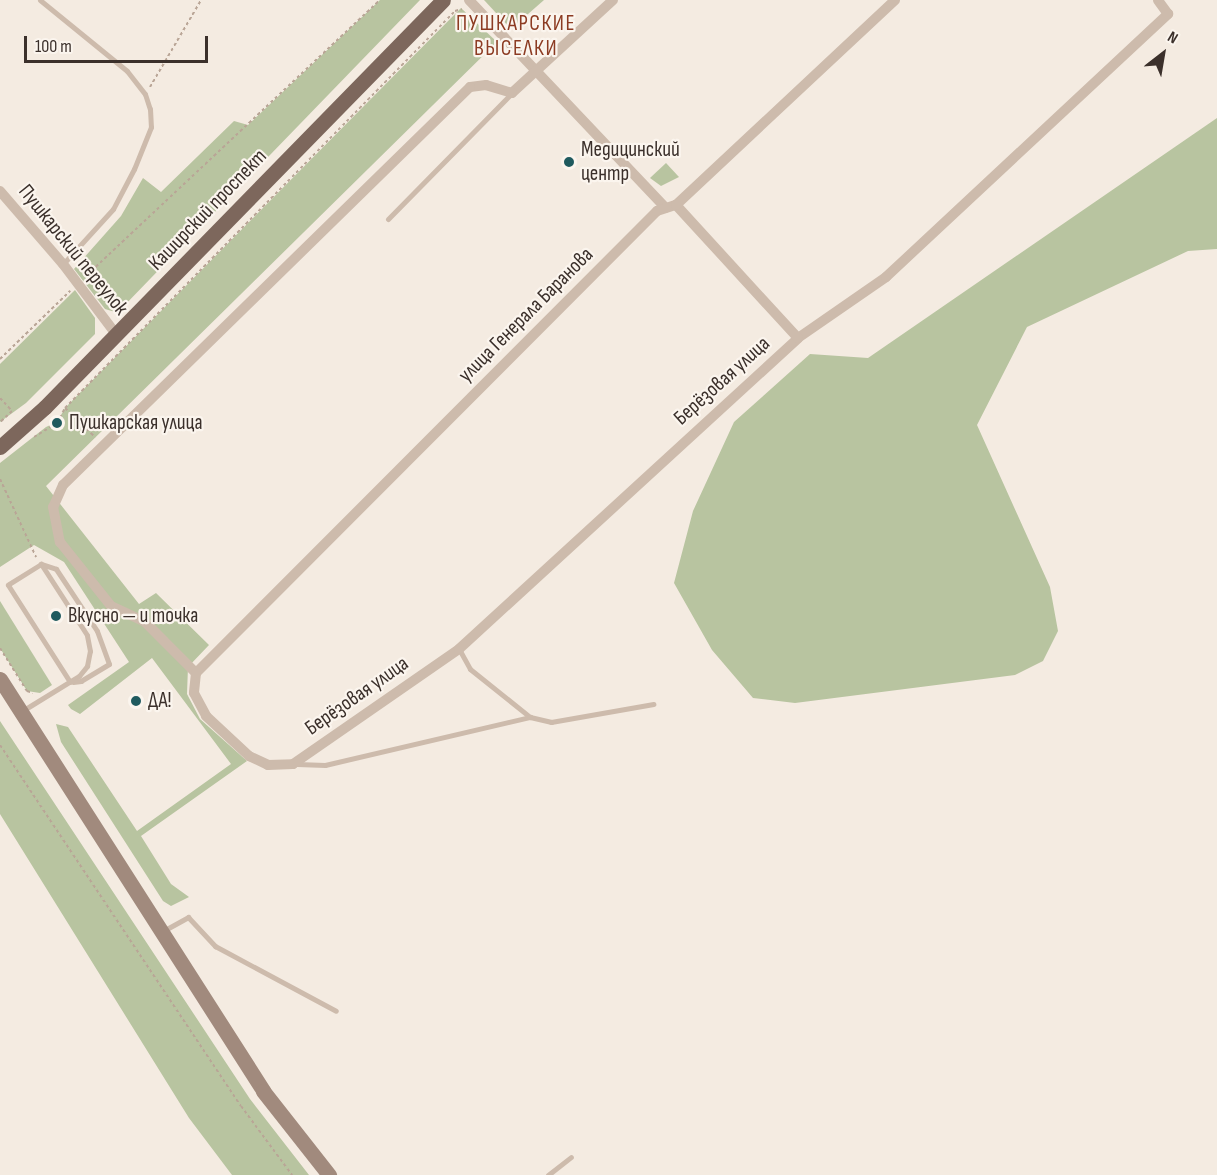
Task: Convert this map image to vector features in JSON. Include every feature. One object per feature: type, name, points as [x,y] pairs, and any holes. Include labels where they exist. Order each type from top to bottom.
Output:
[{"type":"main road","name":"Каширский проспект","points":[[0,447],[116,334],[443,0]]},
{"type":"main road","points":[[0,679],[263,1091],[329,1175]]},
{"type":"street","points":[[293,764],[268,765],[249,756],[206,716],[194,693],[196,673],[145,622],[111,606],[60,542],[54,507],[63,485],[470,87],[486,85],[512,93],[613,0]]},
{"type":"street","name":"улица Генерала Баранова","points":[[196,673],[657,211],[671,207],[895,0]]},
{"type":"street","name":"Берёзовая улица","points":[[293,764],[459,649],[798,338],[886,277],[1168,14],[1158,0]]},
{"type":"street","points":[[468,5],[537,70],[798,338]]},
{"type":"street","name":"Пушкарский переулок","points":[[0,191],[63,264],[116,334]]},
{"type":"lane","points":[[40,0],[128,71],[145,94],[151,127],[134,169],[113,209],[63,264]]},
{"type":"lane","points":[[388,219],[512,93]]},
{"type":"lane","points":[[41,564],[8,585],[70,682]]},
{"type":"lane","points":[[21,712],[70,682],[87,666],[90,651],[87,635],[41,564]]},
{"type":"lane","points":[[41,564],[56,569],[97,631],[109,664],[81,681],[70,682]]},
{"type":"lane","points":[[459,649],[470,669],[530,717],[551,722],[653,704]]},
{"type":"lane","points":[[293,764],[325,765],[530,717]]},
{"type":"lane","points":[[162,932],[188,917],[215,946],[336,1011]]},
{"type":"lane","points":[[548,1175],[571,1157]]},
{"type":"path","points":[[145,94],[201,0]]},
{"type":"path","points":[[0,359],[380,0]]},
{"type":"path","points":[[35,436],[57,423],[65,408],[455,11],[468,5]]},
{"type":"path","points":[[0,398],[12,411],[0,422]]},
{"type":"path","points":[[65,408],[103,446]]},
{"type":"path","points":[[0,479],[29,548],[41,564]]},
{"type":"path","points":[[0,648],[27,691],[40,693]]},
{"type":"path","points":[[0,745],[241,1106],[292,1175]]},
{"type":"green space","points":[[380,0],[420,0],[121,309],[115,312],[105,309],[74,269],[121,216],[143,178],[161,192],[234,121],[248,125]]},
{"type":"green space","points":[[484,0],[544,0],[511,29]]},
{"type":"green space","points":[[461,8],[497,42],[46,486],[139,604],[156,593],[209,645],[188,667],[187,694],[200,719],[247,761],[141,836],[171,884],[189,897],[171,906],[163,901],[61,742],[56,724],[68,727],[137,831],[231,764],[152,658],[80,714],[71,709],[68,705],[129,662],[64,562],[34,545],[0,567],[0,463],[46,427],[57,422],[65,408]]},
{"type":"green space","points":[[1217,118],[1217,249],[1188,251],[1027,327],[977,425],[1050,587],[1058,631],[1043,661],[1015,675],[795,703],[753,698],[712,650],[674,583],[693,511],[734,422],[810,354],[868,358]]},
{"type":"green space","points":[[666,163],[679,177],[661,186],[650,178]]},
{"type":"green space","points":[[75,290],[95,318],[95,334],[26,403],[0,422],[0,364]]},
{"type":"green space","points":[[0,601],[52,685],[40,693],[27,691],[0,648]]},
{"type":"green space","points":[[0,721],[250,1099],[309,1175],[232,1175],[189,1118],[0,814]]},
{"type":"place","name":"Медицинский центр","points":[[569,162]]},
{"type":"place","name":"Пушкарская улица","points":[[57,423]]},
{"type":"place","name":"Вкусно — и точка","points":[[56,616]]},
{"type":"place","name":"ДА!","points":[[136,701]]},
{"type":"district","name":"ПУШКАРСКИЕ ВЫСЕЛКИ","points":[[516,36]]}]
